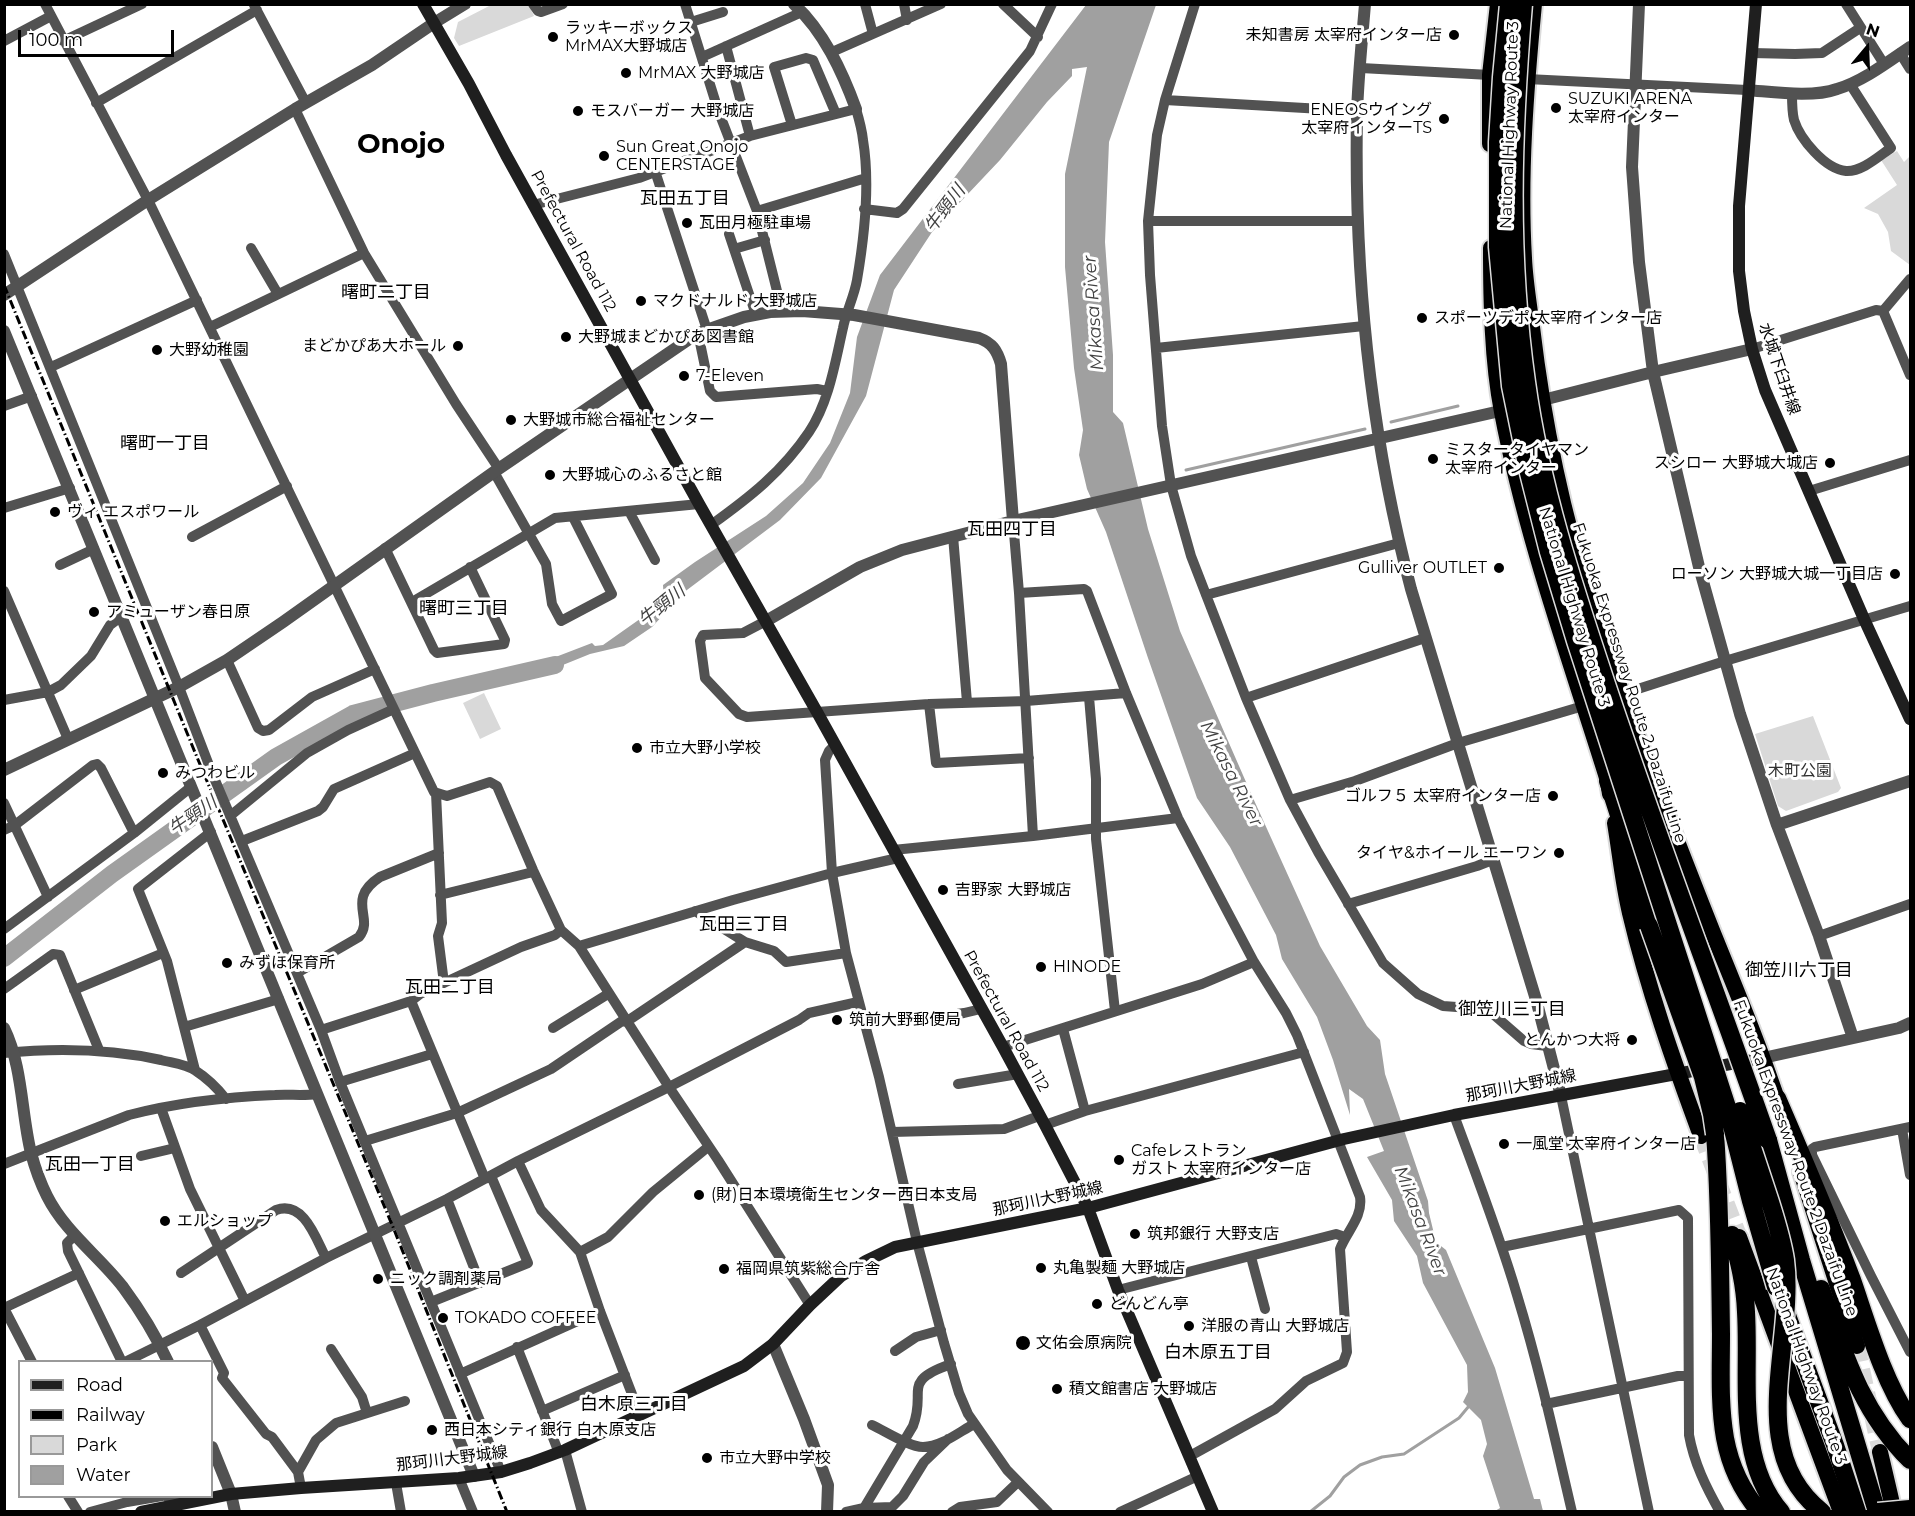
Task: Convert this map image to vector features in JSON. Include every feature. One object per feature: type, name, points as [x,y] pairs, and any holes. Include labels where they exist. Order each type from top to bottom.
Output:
[{"type":"highway","name":"National Highway Route 3","points":[[1498,4],[1491,75],[1491,267],[1494,343],[1502,411],[1531,536],[1608,781],[1630,910],[1642,961],[1677,1072],[1708,1135]]},
{"type":"highway","name":"Fukuoka Expressway Route 2 Dazaifu Line","points":[[1509,4],[1502,77],[1497,190],[1498,247],[1511,386],[1528,469],[1549,552],[1653,879]]},
{"type":"highway","name":"Fukuoka Expressway Route 2 Dazaifu Line","points":[[1523,4],[1513,144],[1514,245],[1518,312],[1526,383],[1540,460],[1570,570],[1628,749],[1842,1347]]},
{"type":"highway","name":"National Highway Route 3","points":[[1534,4],[1527,79],[1523,181],[1524,259],[1541,401],[1571,534],[1590,600],[1622,694],[1777,1098],[1842,1347]]},
{"type":"highway","points":[[1608,781],[1632,856],[1648,926],[1703,1077],[1712,1114],[1708,1135],[1718,1194],[1722,1417],[1733,1467],[1745,1492],[1760,1512]]},
{"type":"highway","points":[[1653,879],[1728,1110],[1776,1287],[1835,1445],[1857,1512]]},
{"type":"highway","points":[[1653,879],[1740,1110],[1779,1233],[1787,1281],[1777,1403],[1781,1444],[1794,1479],[1803,1493],[1822,1512]]},
{"type":"highway","points":[[1777,1098],[1817,1191],[1888,1378],[1903,1409],[1911,1419]]},
{"type":"highway","name":"National Highway Route 3","points":[[1735,1234],[1841,1512]]},
{"type":"highway","points":[[1735,1234],[1744,1294],[1751,1447],[1764,1486],[1781,1512]]},
{"type":"highway","points":[[1842,1347],[1872,1414],[1895,1444],[1911,1460]]},
{"type":"highway","points":[[1842,1347],[1878,1512],[1887,1509],[1911,1509]]},
{"type":"highway","points":[[1880,1452],[1893,1512]]},
{"type":"main road","name":"Prefectural Road 112","points":[[423,4],[1018,1074],[1088,1208],[1118,1290],[1190,1456],[1209,1509]]},
{"type":"main road","name":"水城下臼井線","points":[[1756,4],[1747,90],[1738,244],[1744,311],[1752,349],[1765,390],[1864,619],[1911,719]]},
{"type":"main road","name":"那珂川大野城線","points":[[213,1497],[302,1488],[459,1478],[501,1472],[562,1451],[744,1366],[773,1344],[841,1276],[895,1247],[1088,1208],[1341,1140],[1454,1115],[1677,1072],[1763,1058]]},
{"type":"main road","name":"那珂川大野城線","points":[[141,1512],[205,1498]]},
{"type":"street","points":[[45,4],[148,200],[333,586],[436,793],[442,923],[438,936],[444,983]]},
{"type":"street","points":[[63,41],[142,4]]},
{"type":"street","points":[[4,295],[148,200],[300,106],[372,65],[465,4]]},
{"type":"street","points":[[533,4],[538,11],[542,12],[563,4]]},
{"type":"street","points":[[685,4],[718,110],[757,211],[782,311]]},
{"type":"street","points":[[865,4],[873,34]]},
{"type":"street","points":[[904,4],[908,20]]},
{"type":"street","points":[[832,52],[941,4]]},
{"type":"street","points":[[1003,4],[1038,37]]},
{"type":"street","points":[[864,209],[897,213],[903,209],[1030,51],[1052,4]]},
{"type":"street","points":[[1195,4],[1157,135],[1148,221],[1162,426],[1172,485],[1191,556],[1246,698],[1290,800],[1383,963],[1419,994],[1443,1006],[1484,1009],[1524,1041],[1547,1046]]},
{"type":"street","points":[[1639,4],[1632,167],[1639,262],[1653,372],[1699,567],[1740,714],[1853,1038]]},
{"type":"street","points":[[1846,4],[1884,64]]},
{"type":"street","points":[[1364,5],[1357,111],[1357,221],[1364,326],[1379,438],[1399,543],[1425,639],[1495,860],[1537,1003],[1561,1096],[1649,1512]]},
{"type":"street","points":[[96,103],[255,7],[364,254],[496,471],[546,564],[552,604],[561,621],[612,594],[573,517]]},
{"type":"street","points":[[702,57],[798,8],[832,52],[846,82],[856,109],[863,141],[866,178],[856,283],[850,315],[827,391],[811,429],[793,454],[768,481],[711,525]]},
{"type":"street","points":[[691,22],[723,12]]},
{"type":"street","points":[[4,41],[51,16]]},
{"type":"street","points":[[1752,53],[1822,53],[1860,28]]},
{"type":"street","points":[[726,46],[750,136]]},
{"type":"street","points":[[1527,79],[1816,93],[1835,90],[1850,84],[1905,50],[1911,69]]},
{"type":"street","points":[[792,125],[774,67],[806,58],[813,60],[836,114]]},
{"type":"street","points":[[1361,68],[1491,75]]},
{"type":"street","points":[[1792,93],[1794,120],[1807,143],[1825,163],[1845,171],[1860,168],[1891,148],[1850,84]]},
{"type":"street","points":[[1166,100],[1357,111]]},
{"type":"street","points":[[533,205],[639,178],[750,136],[856,109]]},
{"type":"street","points":[[656,171],[702,331],[712,395],[818,389],[827,391]]},
{"type":"street","points":[[757,211],[866,178]]},
{"type":"street","points":[[1148,221],[1357,221]]},
{"type":"street","points":[[729,234],[756,315]]},
{"type":"street","points":[[734,249],[765,240]]},
{"type":"street","points":[[251,248],[278,294]]},
{"type":"street","points":[[4,254],[212,773],[321,1029],[340,1082],[501,1472]]},
{"type":"street","points":[[210,327],[364,254]]},
{"type":"street","points":[[1883,311],[1911,279]]},
{"type":"street","points":[[51,367],[196,300]]},
{"type":"street","points":[[1126,693],[747,717],[739,714],[705,678],[700,640],[703,635],[743,633],[860,567],[902,550],[1172,485],[1502,411],[1752,349],[1876,310],[1883,311]]},
{"type":"street","points":[[4,770],[179,687],[227,660],[630,378],[702,331],[756,315],[782,311],[822,311],[979,338],[990,343],[998,353],[1001,364],[1019,593],[1033,836]]},
{"type":"street","points":[[1883,311],[1900,355],[1907,358],[1911,375]]},
{"type":"street","points":[[1156,348],[1364,326]]},
{"type":"street","points":[[4,331],[474,1476]]},
{"type":"street","points":[[4,406],[32,396]]},
{"type":"street","points":[[1809,491],[1911,460]]},
{"type":"street","points":[[192,537],[287,486]]},
{"type":"street","points":[[4,508],[70,488]]},
{"type":"street","points":[[412,602],[555,518],[699,504]]},
{"type":"street","points":[[629,511],[655,560]]},
{"type":"street","points":[[953,536],[967,702]]},
{"type":"street","points":[[1206,595],[1399,543]]},
{"type":"street","points":[[385,548],[437,653],[504,644],[505,640],[470,567]]},
{"type":"street","points":[[60,565],[94,549]]},
{"type":"street","points":[[1019,593],[1084,589],[1087,591],[1178,818],[1254,962],[1286,1013],[1341,1140],[1360,1197],[1359,1215],[1340,1249],[1347,1352],[1343,1364],[1306,1381],[1275,1409],[1190,1456]]},
{"type":"street","points":[[4,591],[68,739]]},
{"type":"street","points":[[1290,800],[1356,781],[1458,743],[1911,606]]},
{"type":"street","points":[[4,700],[48,692],[60,685],[91,656],[110,625],[122,616]]},
{"type":"street","points":[[1246,698],[1425,639]]},
{"type":"street","points":[[227,660],[258,728],[262,731],[268,730],[312,697],[376,671]]},
{"type":"street","points":[[1089,697],[1096,779],[1095,828],[1115,1011]]},
{"type":"street","points":[[929,704],[936,762],[1029,758]]},
{"type":"street","points":[[230,816],[307,753],[348,730],[394,710]]},
{"type":"street","points":[[835,745],[825,760],[832,873],[846,953],[941,1330],[959,1393],[974,1424],[1007,1470],[1048,1512]]},
{"type":"street","points":[[242,841],[318,811],[334,789],[415,753]]},
{"type":"street","points":[[10,827],[97,764],[134,833]]},
{"type":"street","points":[[1777,825],[1911,781]]},
{"type":"street","points":[[436,793],[447,796],[490,782],[497,786],[561,930],[579,946],[810,1305]]},
{"type":"street","points":[[4,929],[134,833],[191,787]]},
{"type":"street","points":[[4,803],[10,827],[48,897]]},
{"type":"street","points":[[579,946],[896,854],[1178,818]]},
{"type":"street","points":[[195,1070],[163,953],[138,889],[211,832]]},
{"type":"street","points":[[297,973],[359,937],[365,926],[362,898],[373,882],[439,853]]},
{"type":"street","points":[[1348,904],[1495,860]]},
{"type":"street","points":[[441,896],[534,872]]},
{"type":"street","points":[[1819,936],[1911,904]]},
{"type":"street","points":[[695,911],[745,942],[774,951],[786,962],[846,953]]},
{"type":"street","points":[[321,1029],[411,1001],[420,994],[521,947],[555,935],[561,930]]},
{"type":"street","points":[[365,1141],[457,1113],[551,1070],[745,942]]},
{"type":"street","points":[[74,990],[163,953]]},
{"type":"street","points":[[4,989],[53,954],[60,955],[99,1050]]},
{"type":"street","points":[[1003,1047],[1202,984],[1254,962]]},
{"type":"street","points":[[553,1028],[608,994]]},
{"type":"street","points":[[184,1027],[279,999]]},
{"type":"street","points":[[411,1001],[457,1113],[528,1263],[431,1302]]},
{"type":"street","points":[[128,1360],[518,1161],[669,1087],[809,1013],[858,1002]]},
{"type":"street","points":[[922,1019],[981,1009]]},
{"type":"street","points":[[1763,1058],[1911,1023]]},
{"type":"street","points":[[4,1028],[31,1153],[38,1176],[49,1199],[75,1235],[123,1287],[167,1360]]},
{"type":"street","points":[[1063,1029],[1085,1111]]},
{"type":"street","points":[[9,1053],[99,1050],[149,1057],[195,1070],[226,1099]]},
{"type":"street","points":[[892,1132],[1004,1129],[1085,1111],[1304,1052]]},
{"type":"street","points":[[340,1082],[432,1054]]},
{"type":"street","points":[[958,1084],[1018,1074]]},
{"type":"street","points":[[4,1164],[129,1115],[226,1099],[317,1094]]},
{"type":"street","points":[[161,1108],[190,1189],[245,1301]]},
{"type":"street","points":[[1454,1115],[1502,1247],[1531,1343],[1572,1512]]},
{"type":"street","points":[[1911,1175],[1906,1128],[1812,1149],[1812,1155],[1905,1331],[1911,1352]]},
{"type":"street","points":[[580,1252],[608,1237],[653,1192],[708,1147]]},
{"type":"street","points":[[141,1156],[176,1148]]},
{"type":"street","points":[[518,1161],[541,1210],[580,1252],[640,1415]]},
{"type":"street","points":[[447,1199],[480,1283]]},
{"type":"street","points":[[181,1273],[276,1210],[283,1208],[297,1211],[303,1217],[326,1258]]},
{"type":"street","points":[[1502,1247],[1679,1210],[1688,1218],[1689,1436],[1693,1456],[1701,1476],[1720,1512]]},
{"type":"street","points":[[1118,1290],[1336,1234],[1345,1237]]},
{"type":"street","points":[[75,1235],[68,1243],[68,1251],[123,1360]]},
{"type":"street","points":[[1251,1257],[1265,1309]]},
{"type":"street","points":[[31,1360],[5,1308],[79,1273]]},
{"type":"street","points":[[460,1374],[600,1311]]},
{"type":"street","points":[[200,1325],[224,1373],[222,1378],[298,1472],[302,1488]]},
{"type":"street","points":[[895,1351],[916,1337],[941,1330]]},
{"type":"street","points":[[773,1344],[828,1485],[827,1512]]},
{"type":"street","points":[[517,1347],[542,1411],[562,1451],[582,1512]]},
{"type":"street","points":[[331,1348],[362,1397],[367,1413]]},
{"type":"street","points":[[864,1508],[905,1441],[917,1416],[918,1385],[925,1376],[951,1364]]},
{"type":"street","points":[[542,1411],[625,1375]]},
{"type":"street","points":[[1546,1404],[1678,1376],[1688,1376]]},
{"type":"street","points":[[298,1472],[316,1440],[336,1423],[405,1401]]},
{"type":"street","points":[[872,1425],[922,1447],[948,1439],[974,1424]]},
{"type":"street","points":[[846,1512],[864,1508],[892,1507],[903,1496],[924,1462],[948,1439]]},
{"type":"street","points":[[213,1449],[231,1494],[235,1512]]},
{"type":"street","points":[[1120,1512],[1198,1476]]},
{"type":"street","points":[[459,1478],[473,1512]]},
{"type":"street","points":[[952,1512],[960,1508],[997,1502],[1018,1482]]},
{"type":"street","points":[[396,1483],[401,1512]]},
{"type":"street","points":[[69,1498],[78,1512]]},
{"type":"street","points":[[90,1512],[127,1502],[156,1498]]},
{"type":"street","points":[[181,1498],[199,1499]]},
{"type":"street","points":[[167,1512],[199,1499]]},
{"type":"green space","points":[[491,5],[529,5],[534,16],[459,46],[454,38],[458,22]]},
{"type":"green space","points":[[1897,151],[1904,162],[1910,156],[1910,265],[1891,251],[1888,232],[1878,214],[1864,208],[1897,185],[1881,160]]},
{"type":"green space","points":[[484,693],[501,729],[480,739],[463,703]]},
{"type":"green space","name":"木町公園","points":[[1813,716],[1841,788],[1838,792],[1786,811],[1778,806],[1755,734]]},
{"type":"water","name":"Mikasa River","points":[[1086,5],[1156,5],[1109,142],[1105,242],[1113,355],[1113,412],[1123,423],[1148,529],[1180,631],[1320,946],[1367,1026],[1380,1040],[1385,1074],[1428,1201],[1436,1242],[1446,1250],[1495,1368],[1534,1499],[1540,1499],[1543,1511],[1495,1511],[1500,1508],[1483,1456],[1487,1444],[1481,1420],[1463,1402],[1468,1392],[1467,1365],[1423,1283],[1417,1256],[1394,1221],[1392,1200],[1367,1157],[1384,1151],[1363,1099],[1349,1089],[1350,1115],[1317,1017],[1282,959],[1276,935],[1230,847],[1197,798],[1106,532],[1087,489],[1079,455],[1083,430],[1074,368],[1065,267],[1065,174],[1087,67],[1072,69],[1072,76],[1047,102],[1000,160],[932,232],[894,290],[866,396],[821,478],[780,520],[675,599],[652,627],[624,646],[590,654],[553,669],[528,672],[553,658],[592,643],[595,646],[603,645],[664,602],[663,585],[766,516],[803,483],[830,443],[850,393],[857,337],[880,275]]},
{"type":"waterway","points":[[1391,422],[1458,406]]},
{"type":"waterway","points":[[1186,470],[1365,429]]},
{"type":"waterway","name":"牛頸川","points":[[4,958],[112,874],[276,757],[353,714],[555,665]]},
{"type":"waterway","points":[[1310,1512],[1330,1496],[1344,1477],[1360,1465],[1382,1457],[1404,1454],[1459,1418],[1469,1406]]},
{"type":"tunnel","points":[[1701,1136],[1738,1233]]},
{"type":"tunnel","points":[[1857,1346],[1880,1452]]},
{"type":"railway","points":[[4,285],[194,750],[393,1227],[507,1512]]},
{"type":"place","name":"未知書房 太宰府インター店","points":[[1454,35]]},
{"type":"place","name":"ラッキーボックス MrMAX大野城店","points":[[553,37]]},
{"type":"place","name":"MrMAX 大野城店","points":[[626,73]]},
{"type":"place","name":"SUZUKI ARENA 太宰府インター","points":[[1556,108]]},
{"type":"place","name":"モスバーガー 大野城店","points":[[578,111]]},
{"type":"place","name":"ENEOSウイング 太宰府インターTS","points":[[1444,119]]},
{"type":"place","name":"Sun Great Onojo CENTERSTAGE","points":[[604,156]]},
{"type":"place","name":"瓦田月極駐車場","points":[[687,223]]},
{"type":"place","name":"マクドナルド 大野城店","points":[[641,301]]},
{"type":"place","name":"スポーツデポ 太宰府インター店","points":[[1422,318]]},
{"type":"place","name":"大野城まどかぴあ図書館","points":[[566,337]]},
{"type":"place","name":"まどかぴあ大ホール","points":[[458,346]]},
{"type":"place","name":"大野幼稚園","points":[[157,350]]},
{"type":"place","name":"7-Eleven","points":[[684,376]]},
{"type":"place","name":"大野城市総合福祉センター","points":[[511,420]]},
{"type":"place","name":"ミスタータイヤマン 太宰府インター","points":[[1433,459]]},
{"type":"place","name":"スシロー 大野城大城店","points":[[1830,463]]},
{"type":"place","name":"大野城心のふるさと館","points":[[550,475]]},
{"type":"place","name":"ヴィ エスポワール","points":[[55,512]]},
{"type":"place","name":"Gulliver OUTLET","points":[[1499,568]]},
{"type":"place","name":"ローソン 大野城大城一丁目店","points":[[1895,574]]},
{"type":"place","name":"アミューザン春日原","points":[[94,612]]},
{"type":"place","name":"市立大野小学校","points":[[637,748]]},
{"type":"place","name":"みつわビル","points":[[163,773]]},
{"type":"place","name":"ゴルフ５ 太宰府インター店","points":[[1553,796]]},
{"type":"place","name":"タイヤ&ホイール エーワン","points":[[1559,853]]},
{"type":"place","name":"吉野家 大野城店","points":[[943,890]]},
{"type":"place","name":"みずほ保育所","points":[[227,963]]},
{"type":"place","name":"HINODE","points":[[1041,967]]},
{"type":"place","name":"筑前大野郵便局","points":[[837,1020]]},
{"type":"place","name":"とんかつ大将","points":[[1632,1040]]},
{"type":"place","name":"一風堂 太宰府インター店","points":[[1504,1144]]},
{"type":"place","name":"Cafeレストラン ガスト 太宰府インター店","points":[[1119,1160]]},
{"type":"place","name":"(財)日本環境衛生センター西日本支局","points":[[699,1195]]},
{"type":"place","name":"エルショップ","points":[[165,1221]]},
{"type":"place","name":"筑邦銀行 大野支店","points":[[1135,1234]]},
{"type":"place","name":"丸亀製麺 大野城店","points":[[1041,1268]]},
{"type":"place","name":"福岡県筑紫総合庁舎","points":[[724,1269]]},
{"type":"place","name":"ニック調剤薬局","points":[[378,1279]]},
{"type":"place","name":"どんどん亭","points":[[1097,1304]]},
{"type":"place","name":"TOKADO COFFEE","points":[[443,1318]]},
{"type":"place","name":"洋服の青山 大野城店","points":[[1189,1326]]},
{"type":"place","name":"文佑会原病院","points":[[1023,1343]]},
{"type":"place","name":"積文館書店 大野城店","points":[[1057,1389]]},
{"type":"place","name":"西日本シティ銀行 白木原支店","points":[[432,1430]]},
{"type":"place","name":"市立大野中学校","points":[[707,1458]]},
{"type":"district","name":"Onojo","points":[[401,145]]},
{"type":"district","name":"瓦田五丁目","points":[[685,199]]},
{"type":"district","name":"曙町二丁目","points":[[386,293]]},
{"type":"district","name":"曙町一丁目","points":[[165,444]]},
{"type":"district","name":"瓦田四丁目","points":[[1012,530]]},
{"type":"district","name":"曙町三丁目","points":[[464,609]]},
{"type":"district","name":"瓦田三丁目","points":[[744,925]]},
{"type":"district","name":"御笠川六丁目","points":[[1799,971]]},
{"type":"district","name":"瓦田二丁目","points":[[450,988]]},
{"type":"district","name":"御笠川三丁目","points":[[1512,1010]]},
{"type":"district","name":"瓦田一丁目","points":[[90,1165]]},
{"type":"district","name":"白木原五丁目","points":[[1218,1353]]},
{"type":"district","name":"白木原三丁目","points":[[634,1405]]}]
